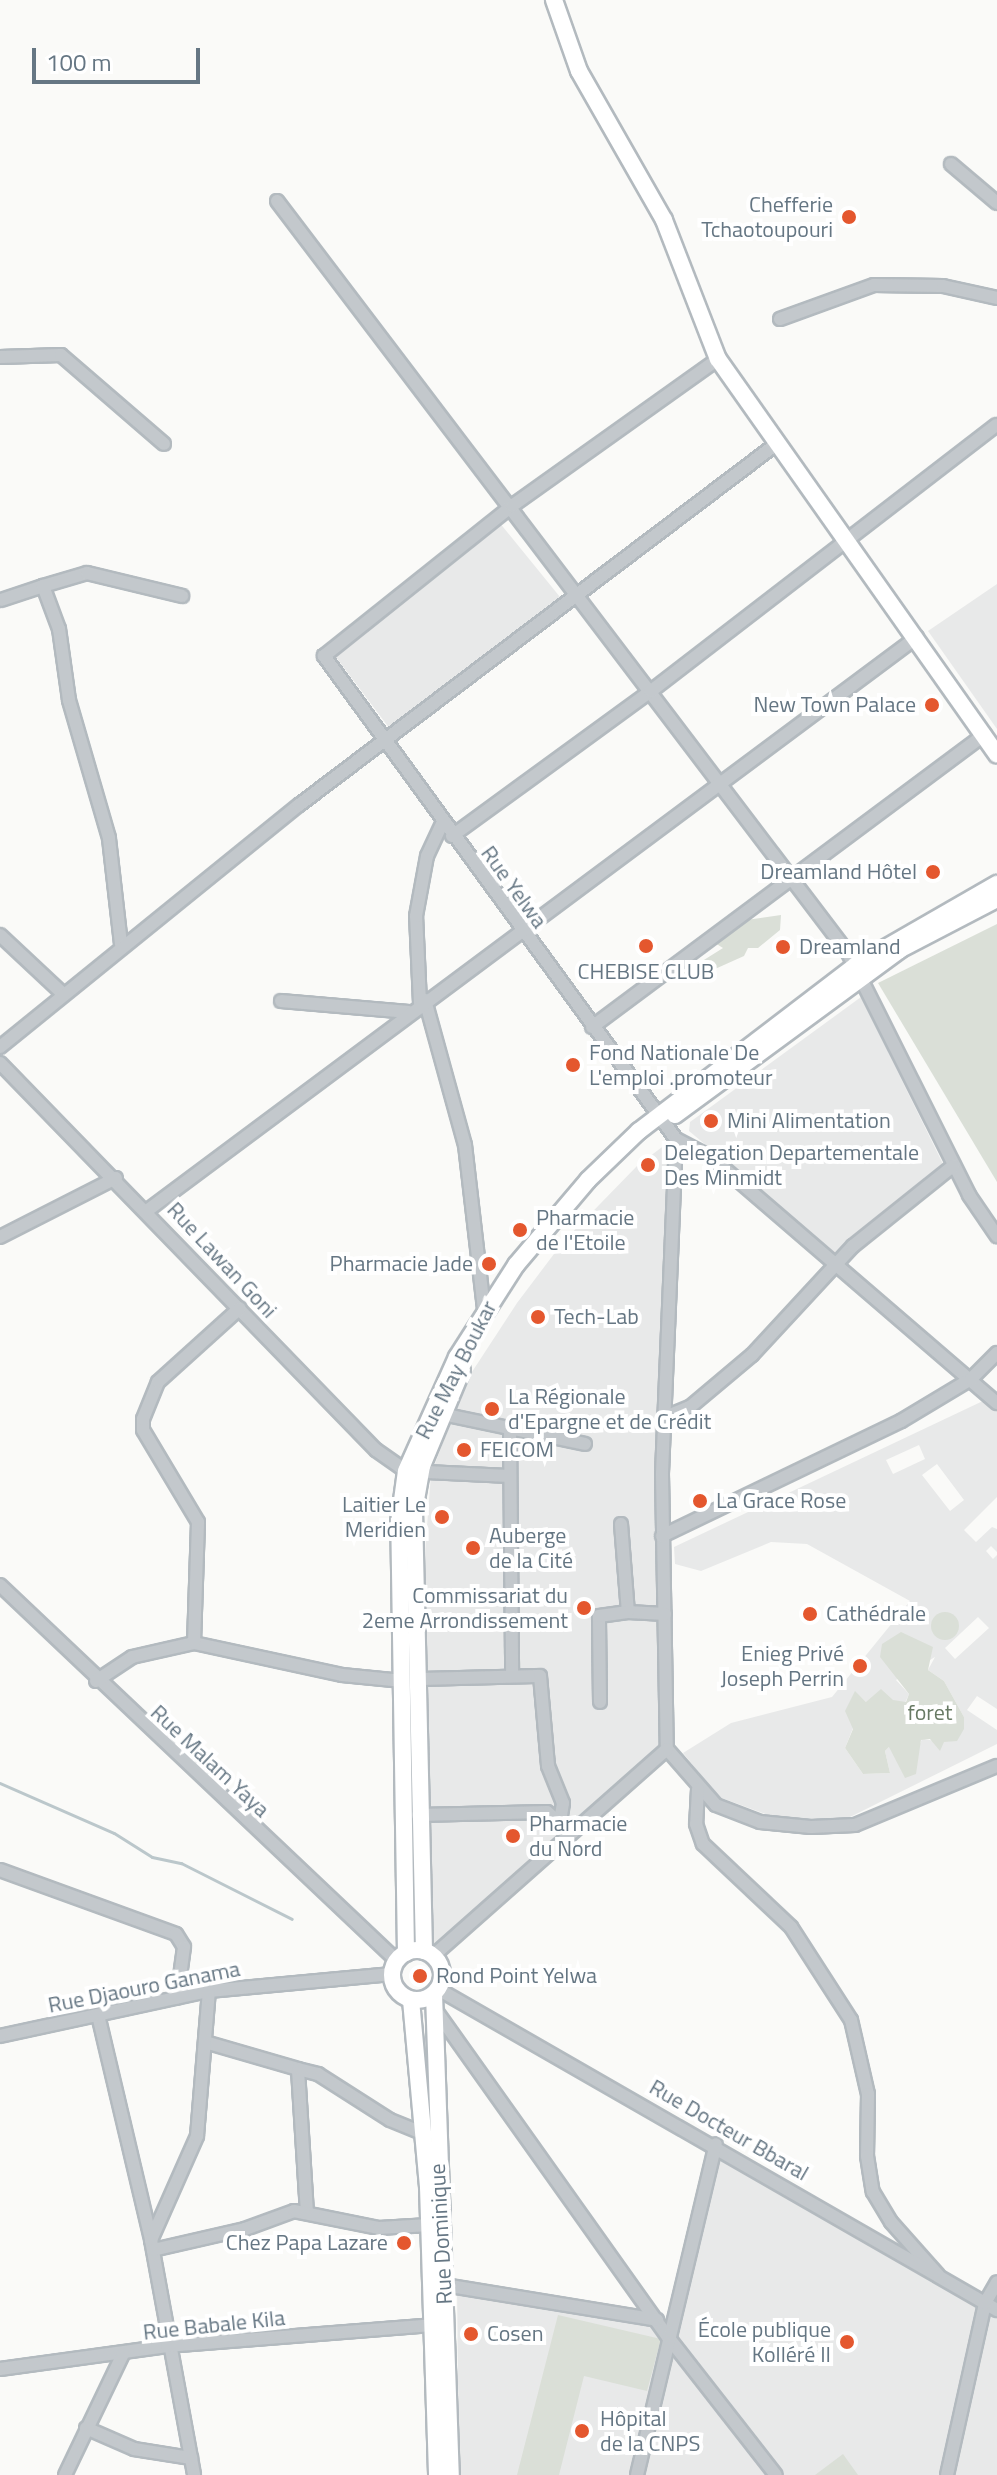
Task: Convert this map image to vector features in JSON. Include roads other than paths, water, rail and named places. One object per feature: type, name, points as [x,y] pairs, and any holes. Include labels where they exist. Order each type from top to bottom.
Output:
[{"type":"main road","points":[[554,0],[579,71],[664,220],[718,359],[775,445],[917,637],[997,754]]},
{"type":"main road","name":"Rue May Boukar","points":[[428,1954],[399,1561],[413,1471],[484,1309],[579,1190],[663,1118],[859,971],[997,884]]},
{"type":"main road","name":"Rue May Boukar","points":[[859,971],[997,899]]},
{"type":"main road","name":"Rue May Boukar","points":[[413,1471],[507,1291],[599,1185],[663,1118]]},
{"type":"main road","name":"Rue May Boukar","points":[[398,1963],[410,1680]]},
{"type":"main road","points":[[428,1954],[442,1971],[435,1996],[411,2000],[397,1990],[398,1963],[428,1954]]},
{"type":"main road","name":"Rue Dominique","points":[[435,1996],[444,2285],[436,2317],[437,2475]]},
{"type":"main road","name":"Rue Dominique","points":[[411,2000],[451,2475]]},
{"type":"street","points":[[951,164],[997,203]]},
{"type":"street","points":[[277,201],[723,784],[859,971],[954,1165],[997,1236]]},
{"type":"street","points":[[780,319],[874,285],[915,283],[997,298]]},
{"type":"street","points":[[0,357],[61,355],[164,444]]},
{"type":"street","points":[[512,506],[718,359]]},
{"type":"street","points":[[452,836],[651,691],[997,425]]},
{"type":"street","points":[[0,1047],[121,944],[274,825],[576,591],[775,445]]},
{"type":"street","name":"Rue Yelwa","points":[[512,506],[324,656],[382,742],[676,1139]]},
{"type":"street","points":[[0,597],[87,573],[182,596]]},
{"type":"street","points":[[43,586],[59,629],[69,700],[109,838],[121,944]]},
{"type":"street","points":[[148,1210],[422,1001],[723,784],[917,637]]},
{"type":"street","points":[[592,1027],[791,875],[985,734]]},
{"type":"street","points":[[442,824],[427,856],[416,916],[422,1001],[465,1145],[484,1309]]},
{"type":"street","points":[[0,935],[62,993]]},
{"type":"street","points":[[281,1001],[409,1012]]},
{"type":"street","name":"Rue Lawan Goni","points":[[0,1063],[148,1210],[376,1450],[413,1471]]},
{"type":"street","points":[[997,1403],[838,1263],[712,1158],[676,1139],[662,1536],[667,1749],[698,1789],[716,1805],[760,1822],[837,1828],[997,1766]]},
{"type":"street","points":[[665,1417],[690,1407],[752,1355],[838,1263],[954,1165]]},
{"type":"street","points":[[0,1237],[116,1178]]},
{"type":"street","points":[[194,1643],[198,1522],[150,1443],[143,1419],[158,1382],[240,1308]]},
{"type":"street","points":[[662,1536],[901,1421],[971,1379],[997,1353]]},
{"type":"street","points":[[442,1414],[585,1444]]},
{"type":"street","points":[[510,1428],[512,1674]]},
{"type":"street","points":[[413,1471],[509,1476]]},
{"type":"street","points":[[621,1524],[628,1612]]},
{"type":"street","name":"Rue Malam Yaya","points":[[0,1585],[96,1681],[398,1963]]},
{"type":"street","points":[[600,1702],[599,1616],[628,1612],[665,1614]]},
{"type":"street","points":[[96,1681],[132,1657],[194,1643],[342,1675],[410,1680],[512,1674],[540,1676],[548,1766],[563,1803],[560,1821]]},
{"type":"street","points":[[428,1954],[667,1749]]},
{"type":"street","points":[[698,1789],[696,1824],[703,1844],[791,1927],[851,2020],[868,2094],[867,2156],[873,2192],[891,2222],[939,2278]]},
{"type":"street","points":[[418,1815],[547,1812],[560,1821],[570,1835]]},
{"type":"street","points":[[0,1870],[176,1934],[184,1947],[177,1998]]},
{"type":"street","name":"Rue Djaouro Ganama","points":[[0,2036],[209,1991],[398,1963]]},
{"type":"street","points":[[152,2245],[197,2136],[209,1991]]},
{"type":"street","points":[[435,1996],[668,2337],[776,2475]]},
{"type":"street","name":"Rue Docteur Bbaral","points":[[435,1996],[716,2144],[997,2310]]},
{"type":"street","points":[[98,2015],[152,2245],[167,2346],[194,2475]]},
{"type":"street","points":[[205,2042],[318,2074],[390,2120],[424,2134]]},
{"type":"street","points":[[298,2069],[307,2213]]},
{"type":"street","points":[[637,2475],[716,2144]]},
{"type":"street","points":[[152,2245],[245,2229],[277,2215],[307,2213],[379,2228],[429,2225]]},
{"type":"street","points":[[947,2475],[985,2303],[997,2282]]},
{"type":"street","points":[[444,2285],[657,2320]]},
{"type":"street","name":"Rue Babale Kila","points":[[0,2369],[167,2346],[436,2317]]},
{"type":"street","points":[[65,2475],[123,2354]]},
{"type":"street","points":[[86,2428],[134,2449],[191,2458]]},
{"type":"waterway","points":[[0,1783],[114,1833],[152,1857],[181,1863],[292,1919]]},
{"type":"place","name":"Chefferie Tchaotoupouri","points":[[849,217]]},
{"type":"place","name":"New Town Palace","points":[[932,705]]},
{"type":"place","name":"Dreamland Hôtel","points":[[933,872]]},
{"type":"place","name":"CHEBISE CLUB","points":[[646,946]]},
{"type":"place","name":"Dreamland","points":[[783,947]]},
{"type":"place","name":"Fond Nationale De L'emploi .promoteur","points":[[573,1065]]},
{"type":"place","name":"Mini Alimentation","points":[[711,1121]]},
{"type":"place","name":"Delegation Departementale Des Minmidt","points":[[648,1165]]},
{"type":"place","name":"Pharmacie de l'Etoile","points":[[520,1230]]},
{"type":"place","name":"Pharmacie Jade","points":[[489,1264]]},
{"type":"place","name":"Tech-Lab","points":[[538,1317]]},
{"type":"place","name":"La Régionale d'Epargne et de Crédit","points":[[492,1409]]},
{"type":"place","name":"FEICOM","points":[[464,1450]]},
{"type":"place","name":"La Grace Rose","points":[[700,1501]]},
{"type":"place","name":"Laitier Le Meridien","points":[[442,1517]]},
{"type":"place","name":"Auberge de la Cité","points":[[473,1548]]},
{"type":"place","name":"Commissariat du 2eme Arrondissement","points":[[584,1608]]},
{"type":"place","name":"Cathédrale","points":[[810,1614]]},
{"type":"place","name":"Enieg Privé Joseph Perrin","points":[[860,1666]]},
{"type":"place","name":"Pharmacie du Nord","points":[[513,1836]]},
{"type":"place","name":"Rond Point Yelwa","points":[[420,1976]]},
{"type":"place","name":"Chez Papa Lazare","points":[[404,2243]]},
{"type":"place","name":"Cosen","points":[[471,2334]]},
{"type":"place","name":"École publique Kolléré II","points":[[847,2342]]},
{"type":"place","name":"Hôpital de la CNPS","points":[[582,2431]]},
{"type":"park label","name":"foret","points":[[930,1713]]}]
